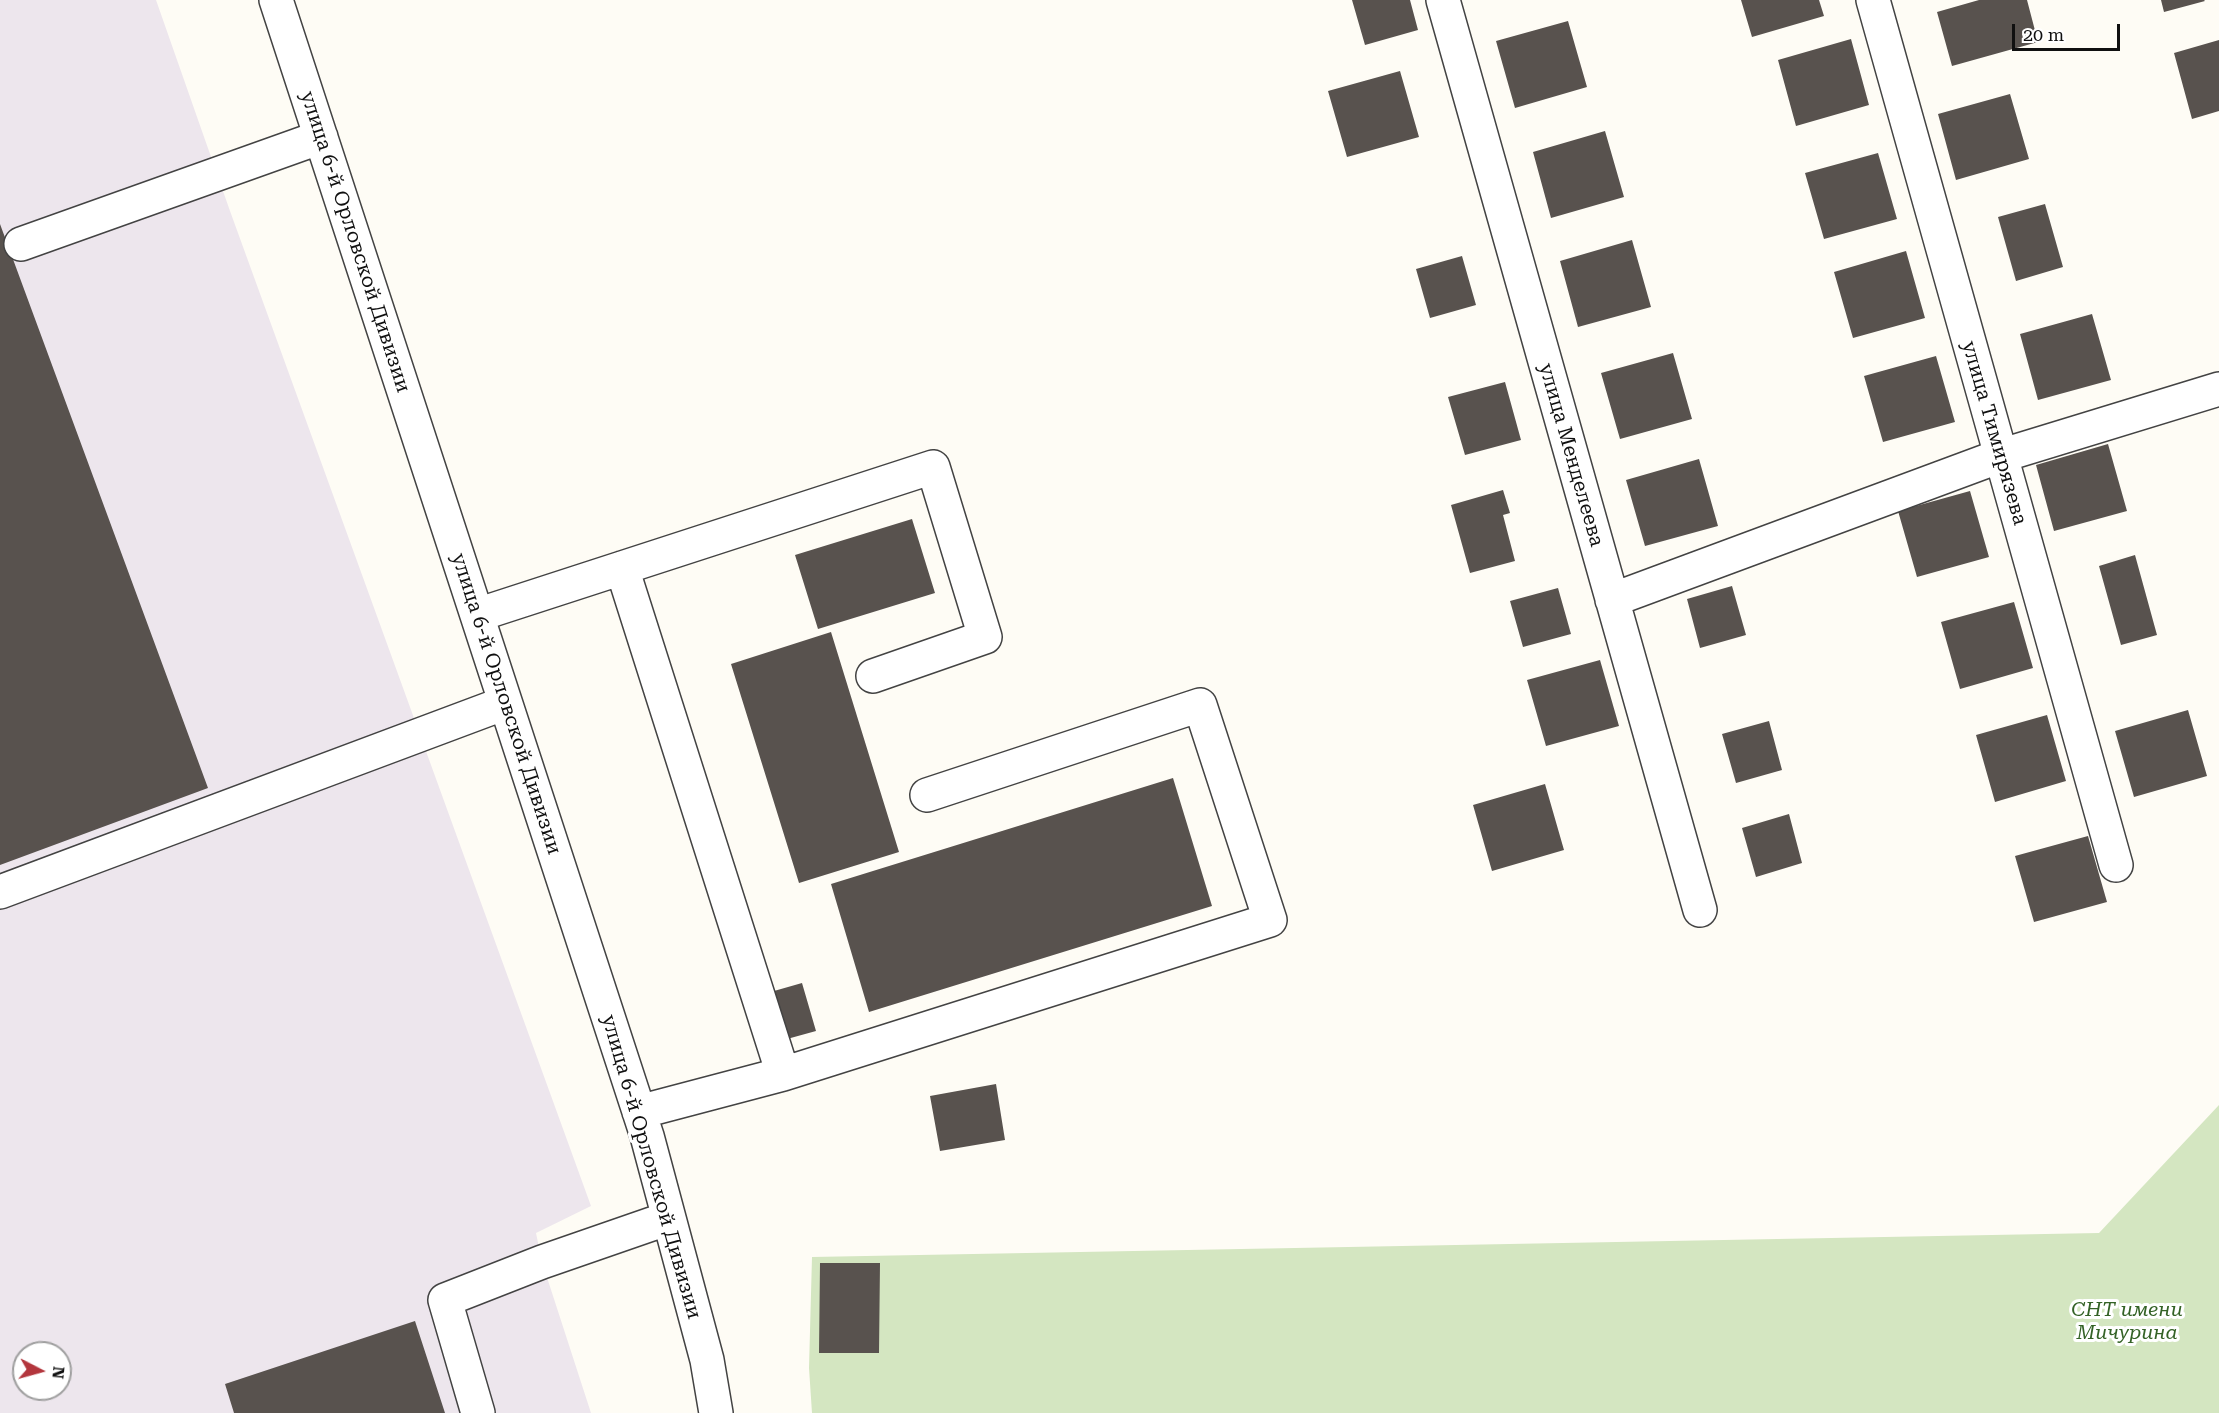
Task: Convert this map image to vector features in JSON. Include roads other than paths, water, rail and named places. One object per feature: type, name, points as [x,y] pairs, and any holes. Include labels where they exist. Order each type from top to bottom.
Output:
[{"type":"street","name":"улица 6-й Орловской Дивизии","points":[[276,0],[639,1112],[707,1360],[716,1413]]},
{"type":"street","name":"улица Менделеева","points":[[1443,0],[1700,910]]},
{"type":"street","name":"улица Тимирязева","points":[[1873,0],[2116,866]]},
{"type":"street","points":[[21,244],[321,137]]},
{"type":"street","points":[[1612,600],[2000,456],[2219,389]]},
{"type":"street","points":[[477,615],[933,467],[984,637],[873,676]]},
{"type":"street","points":[[622,568],[783,1074]]},
{"type":"street","points":[[0,892],[505,703]]},
{"type":"street","points":[[639,1112],[783,1074],[1270,920],[1200,705],[927,795]]},
{"type":"street","points":[[478,1413],[445,1300],[542,1262],[669,1218]]},
{"type":"park label","name":"СНТ имени Мичурина","points":[[2127,1322]]}]
